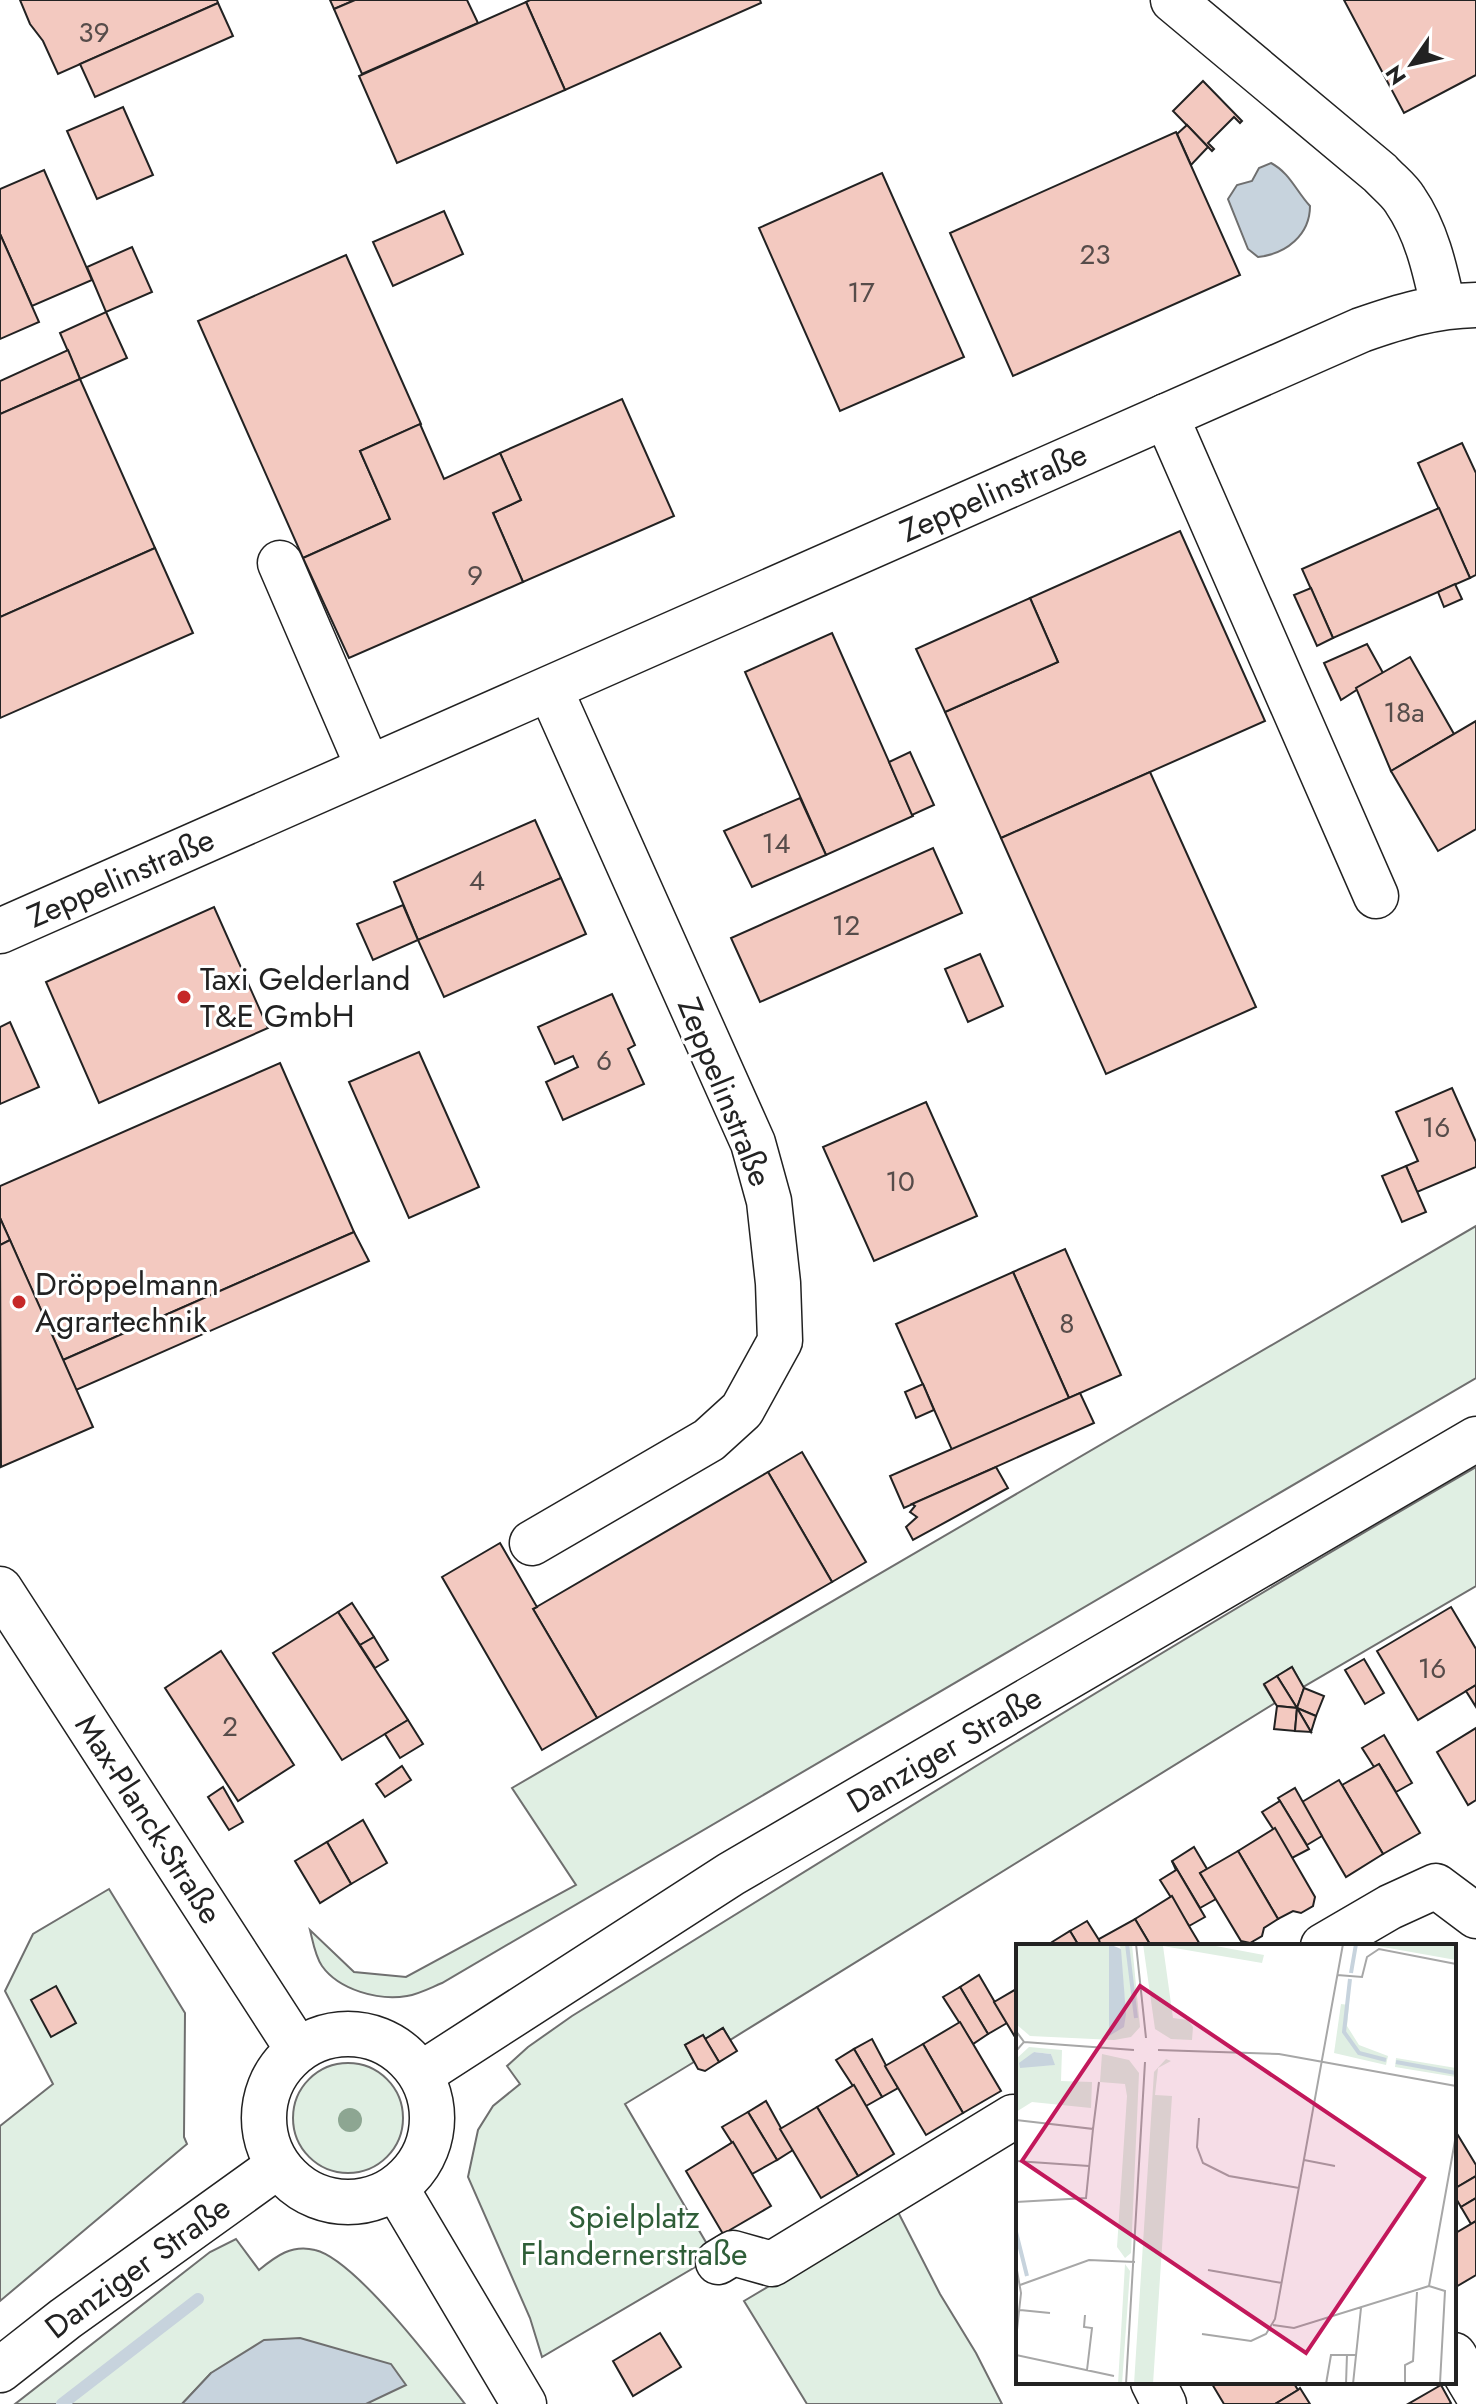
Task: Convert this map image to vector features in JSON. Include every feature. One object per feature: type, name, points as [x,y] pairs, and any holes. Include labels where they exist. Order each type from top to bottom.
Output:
[{"type":"street","name":"Zeppelinstraße","points":[[0,931],[1361,330],[1400,316],[1460,306],[1434,265],[1405,200],[1380,173],[1173,0]]},
{"type":"street","points":[[1166,416],[1376,896]]},
{"type":"street","points":[[280,563],[368,767]]},
{"type":"street","name":"Zeppelinstraße","points":[[532,1543],[709,1440],[742,1410],[780,1341],[778,1283],[769,1201],[753,1143],[550,689]]},
{"type":"street","name":"Danziger Straße","points":[[421,2074],[731,1874],[1476,1439]]},
{"type":"street","name":"Max-Planck-Straße","points":[[0,1589],[298,2050]]},
{"type":"street","points":[[1326,1944],[1390,1907],[1436,1886],[1476,1916]]},
{"type":"street","points":[[341,2033],[364,2035],[387,2042],[406,2056],[421,2074],[430,2094],[433,2115],[431,2136],[418,2165],[396,2188],[360,2202],[323,2199],[290,2180],[278,2166],[270,2149],[263,2113],[273,2078],[284,2062],[298,2050],[318,2039],[341,2033]]},
{"type":"street","points":[[718,2262],[733,2253],[772,2264],[1016,2119]]},
{"type":"street","name":"Danziger Straße","points":[[0,2370],[77,2310],[278,2166]]},
{"type":"street","points":[[396,2188],[524,2404]]},
{"type":"street","points":[[1456,2358],[1476,2392]]},
{"type":"street","points":[[1154,2384],[1164,2404]]},
{"type":"green space","points":[[1476,1226],[1476,1378],[442,1983],[411,1995],[384,1997],[360,1992],[339,1982],[322,1966],[310,1930],[354,1972],[406,1977],[576,1885],[512,1788]]},
{"type":"green space","name":"Spielplatz Flandernerstraße","points":[[1476,1467],[1476,1586],[1303,1687],[1292,1667],[1264,1685],[1275,1703],[730,2040],[723,2028],[705,2039],[703,2035],[685,2045],[694,2062],[625,2104],[714,2256],[542,2357],[530,2318],[468,2177],[478,2130],[493,2106],[520,2084],[507,2066],[572,2016],[796,1877],[1135,1669]]},
{"type":"green space","points":[[109,1889],[185,2013],[184,2137],[187,2144],[0,2301],[0,2126],[53,2084],[5,1991],[33,1934]]},
{"type":"green space","points":[[348,2063],[369,2067],[387,2079],[399,2097],[403,2118],[399,2139],[387,2157],[369,2169],[348,2173],[327,2169],[309,2157],[297,2139],[293,2118],[297,2097],[309,2079],[327,2067]]},
{"type":"green space","points":[[897,2210],[1002,2404],[807,2404],[744,2301]]},
{"type":"green space","points":[[236,2239],[259,2270],[292,2250],[315,2250],[332,2258],[352,2273],[395,2317],[465,2404],[366,2404],[373,2400],[211,2373],[182,2404],[15,2404],[210,2252]]},
{"type":"shaded area","points":[[1271,163],[1288,177],[1310,206],[1309,216],[1301,234],[1287,247],[1258,257],[1248,249],[1228,199],[1237,185],[1252,181],[1259,168]]},
{"type":"shaded area","points":[[300,2338],[391,2364],[406,2385],[366,2404],[182,2404],[211,2373],[264,2340]]},
{"type":"building","points":[[20,0],[217,0],[218,3],[58,74]]},
{"type":"building","points":[[330,0],[355,0],[334,9]]},
{"type":"building","points":[[355,0],[467,0],[478,23],[362,74],[334,9]]},
{"type":"building","points":[[760,0],[761,3],[565,90],[526,2]]},
{"type":"building","points":[[1344,0],[1476,0],[1476,75],[1404,113]]},
{"type":"building","points":[[526,2],[565,90],[397,163],[359,76]]},
{"type":"building","points":[[218,3],[233,36],[95,97],[80,64]]},
{"type":"building","points":[[1203,81],[1242,121],[1240,123],[1234,117],[1208,143],[1214,149],[1212,151],[1173,111]]},
{"type":"building","points":[[123,107],[153,175],[97,199],[67,131]]},
{"type":"building","points":[[1187,125],[1208,147],[1191,165],[1177,134]]},
{"type":"building","points":[[1176,132],[1240,275],[1013,376],[950,233]]},
{"type":"building","points":[[44,170],[92,280],[32,306],[0,234],[0,189]]},
{"type":"building","points":[[882,173],[964,357],[840,411],[759,228]]},
{"type":"building","points":[[444,211],[463,254],[393,286],[373,242]]},
{"type":"building","points":[[0,234],[39,322],[0,339]]},
{"type":"building","points":[[132,247],[152,292],[106,312],[87,267]]},
{"type":"building","points":[[346,255],[421,424],[360,451],[390,519],[303,558],[198,321]]},
{"type":"building","points":[[106,312],[127,358],[80,379],[60,333]]},
{"type":"building","points":[[68,350],[80,379],[0,414],[0,381]]},
{"type":"building","points":[[80,379],[155,548],[0,617],[0,414]]},
{"type":"building","points":[[622,399],[674,516],[523,582],[493,513],[521,500],[500,453]]},
{"type":"building","points":[[420,424],[444,479],[500,453],[521,500],[493,513],[523,582],[349,658],[303,558],[390,519],[360,451]]},
{"type":"building","points":[[1462,443],[1476,473],[1476,575],[1470,578],[1418,463]]},
{"type":"building","points":[[1439,508],[1470,578],[1333,638],[1302,569]]},
{"type":"building","points":[[1180,531],[1265,721],[1001,838],[945,712],[1058,662],[1030,598]]},
{"type":"building","points":[[155,548],[193,633],[0,718],[0,617]]},
{"type":"building","points":[[1455,584],[1462,599],[1444,607],[1438,592]]},
{"type":"building","points":[[1311,588],[1333,638],[1317,646],[1294,595]]},
{"type":"building","points":[[1030,598],[1058,662],[945,712],[916,649]]},
{"type":"building","points":[[832,633],[913,816],[826,855],[745,672]]},
{"type":"building","points":[[1367,644],[1383,673],[1341,700],[1324,663]]},
{"type":"building","points":[[1410,657],[1454,734],[1391,771],[1356,688]]},
{"type":"building","points":[[1476,721],[1476,829],[1438,851],[1391,771]]},
{"type":"building","points":[[910,752],[934,805],[912,815],[889,762]]},
{"type":"building","points":[[1150,772],[1256,1007],[1106,1074],[1001,838]]},
{"type":"building","points":[[800,798],[826,855],[752,887],[724,831]]},
{"type":"building","points":[[535,820],[561,878],[418,940],[394,882]]},
{"type":"building","points":[[933,848],[962,913],[760,1002],[731,938]]},
{"type":"building","points":[[561,878],[586,934],[444,997],[418,940]]},
{"type":"building","points":[[403,905],[418,940],[373,960],[357,924]]},
{"type":"building","points":[[214,907],[268,1028],[99,1103],[46,982]]},
{"type":"building","points":[[980,954],[1003,1006],[968,1022],[945,969]]},
{"type":"building","points":[[612,994],[635,1045],[628,1049],[644,1084],[563,1120],[546,1082],[578,1067],[573,1056],[555,1064],[538,1027]]},
{"type":"building","points":[[10,1022],[39,1087],[0,1104],[0,1027]]},
{"type":"building","points":[[419,1052],[479,1187],[409,1218],[349,1082]]},
{"type":"building","points":[[280,1063],[354,1232],[63,1360],[0,1218],[0,1186]]},
{"type":"building","points":[[1452,1088],[1476,1142],[1476,1167],[1417,1192],[1406,1166],[1418,1161],[1396,1112]]},
{"type":"building","points":[[926,1102],[977,1216],[874,1261],[823,1147]]},
{"type":"building","points":[[1406,1166],[1426,1212],[1402,1222],[1382,1176]]},
{"type":"building","points":[[0,1218],[10,1240],[0,1245]]},
{"type":"building","points":[[354,1232],[369,1261],[76,1390],[63,1360]]},
{"type":"building","name":"Dröppelmann Agrartechnik","points":[[10,1240],[93,1427],[1,1467],[0,1245]]},
{"type":"building","points":[[1065,1249],[1121,1375],[1069,1398],[1013,1272]]},
{"type":"building","points":[[1013,1272],[1069,1398],[952,1450],[896,1324]]},
{"type":"building","points":[[923,1384],[934,1410],[916,1418],[905,1392]]},
{"type":"building","points":[[1080,1393],[1094,1423],[904,1508],[890,1476]]},
{"type":"building","points":[[802,1452],[866,1562],[832,1582],[768,1472]]},
{"type":"building","points":[[996,1467],[1008,1488],[913,1540],[906,1527],[917,1517],[910,1512],[915,1506],[912,1504]]},
{"type":"building","points":[[768,1472],[832,1582],[597,1718],[533,1609]]},
{"type":"building","points":[[500,1543],[537,1607],[533,1609],[597,1718],[542,1750],[442,1577]]},
{"type":"building","points":[[352,1603],[374,1637],[360,1645],[338,1612]]},
{"type":"building","points":[[1451,1607],[1476,1649],[1476,1685],[1418,1720],[1377,1651]]},
{"type":"building","points":[[338,1612],[408,1720],[342,1760],[273,1653]]},
{"type":"building","points":[[374,1637],[388,1660],[375,1668],[360,1645]]},
{"type":"building","points":[[221,1651],[294,1765],[238,1801],[165,1688]]},
{"type":"building","points":[[1364,1659],[1384,1693],[1365,1704],[1345,1670]]},
{"type":"building","points":[[1292,1667],[1304,1688],[1297,1708],[1277,1676]]},
{"type":"building","points":[[1277,1676],[1297,1708],[1277,1706],[1275,1703],[1264,1684]]},
{"type":"building","points":[[1476,1685],[1476,1707],[1466,1691]]},
{"type":"building","points":[[1304,1688],[1324,1696],[1316,1716],[1297,1708]]},
{"type":"building","points":[[1277,1706],[1297,1708],[1295,1731],[1274,1729]]},
{"type":"building","points":[[1297,1708],[1316,1716],[1311,1732]]},
{"type":"building","points":[[1297,1708],[1311,1732],[1295,1731]]},
{"type":"building","points":[[408,1720],[423,1744],[400,1758],[385,1734]]},
{"type":"building","points":[[1476,1728],[1476,1800],[1468,1805],[1437,1752]]},
{"type":"building","points":[[1384,1735],[1412,1783],[1396,1792],[1379,1764],[1374,1767],[1362,1748]]},
{"type":"building","points":[[1379,1764],[1420,1833],[1383,1854],[1342,1785]]},
{"type":"building","points":[[402,1766],[411,1780],[385,1797],[376,1784]]},
{"type":"building","points":[[1339,1780],[1383,1854],[1346,1877],[1302,1802]]},
{"type":"building","points":[[223,1787],[243,1822],[229,1830],[208,1797]]},
{"type":"building","points":[[1295,1788],[1322,1836],[1307,1845],[1278,1798]]},
{"type":"building","points":[[1280,1801],[1309,1849],[1292,1858],[1262,1812]]},
{"type":"building","points":[[363,1820],[387,1863],[351,1884],[327,1842]]},
{"type":"building","points":[[1275,1828],[1315,1897],[1313,1906],[1278,1919],[1238,1851]]},
{"type":"building","points":[[327,1842],[351,1884],[320,1903],[295,1861]]},
{"type":"building","points":[[1194,1847],[1207,1869],[1200,1873],[1216,1899],[1200,1908],[1172,1861]]},
{"type":"building","points":[[1238,1851],[1278,1919],[1264,1928],[1262,1936],[1250,1943],[1241,1941],[1200,1873]]},
{"type":"building","points":[[1172,1861],[1205,1917],[1189,1926],[1160,1880],[1176,1870]]},
{"type":"building","points":[[1172,1896],[1200,1944],[1150,1944],[1135,1919]]},
{"type":"building","points":[[1135,1919],[1150,1944],[1100,1944],[1097,1940]]},
{"type":"building","points":[[1087,1921],[1100,1944],[1078,1944],[1070,1931]]},
{"type":"building","points":[[1070,1931],[1078,1944],[1053,1944]]},
{"type":"building","points":[[979,1975],[1007,2023],[988,2034],[960,1987]]},
{"type":"building","points":[[56,1986],[76,2023],[51,2037],[31,2000]]},
{"type":"building","points":[[960,1987],[988,2034],[973,2044],[943,1997]]},
{"type":"building","points":[[1016,1989],[1016,2039],[994,2002]]},
{"type":"building","points":[[960,2022],[1001,2091],[963,2113],[923,2044]]},
{"type":"building","points":[[723,2028],[737,2051],[719,2062],[705,2039]]},
{"type":"building","points":[[703,2035],[719,2062],[705,2071],[698,2069],[685,2045]]},
{"type":"building","points":[[872,2039],[898,2088],[882,2097],[854,2049]]},
{"type":"building","points":[[923,2044],[963,2113],[926,2135],[885,2066]]},
{"type":"building","points":[[854,2049],[882,2097],[866,2106],[836,2060]]},
{"type":"building","points":[[854,2085],[894,2154],[858,2176],[817,2107]]},
{"type":"building","points":[[766,2101],[793,2150],[777,2160],[748,2112]]},
{"type":"building","points":[[817,2107],[858,2176],[821,2198],[780,2129]]},
{"type":"building","points":[[748,2112],[777,2160],[752,2174],[722,2127]]},
{"type":"building","points":[[1456,2132],[1476,2165],[1476,2176],[1456,2188]]},
{"type":"building","points":[[733,2142],[771,2206],[723,2234],[686,2171]]},
{"type":"building","points":[[1476,2176],[1476,2198],[1461,2207],[1456,2198],[1456,2188]]},
{"type":"building","points":[[1476,2198],[1476,2221],[1471,2224],[1461,2207]]},
{"type":"building","points":[[1476,2221],[1476,2275],[1456,2287],[1456,2233]]},
{"type":"building","points":[[660,2333],[681,2367],[633,2396],[613,2361]]},
{"type":"building","points":[[1212,2384],[1294,2384],[1298,2390],[1275,2404],[1224,2404]]},
{"type":"building","points":[[1441,2385],[1451,2403],[1408,2404]]},
{"type":"building","points":[[1300,2388],[1310,2404],[1275,2404],[1298,2390]]},
{"type":"waterway","points":[[62,2404],[198,2299]]},
{"type":"place","name":"Taxi Gelderland T&E GmbH","points":[[184,997]]},
{"type":"place","name":"Dröppelmann Agrartechnik","points":[[19,1302]]}]
